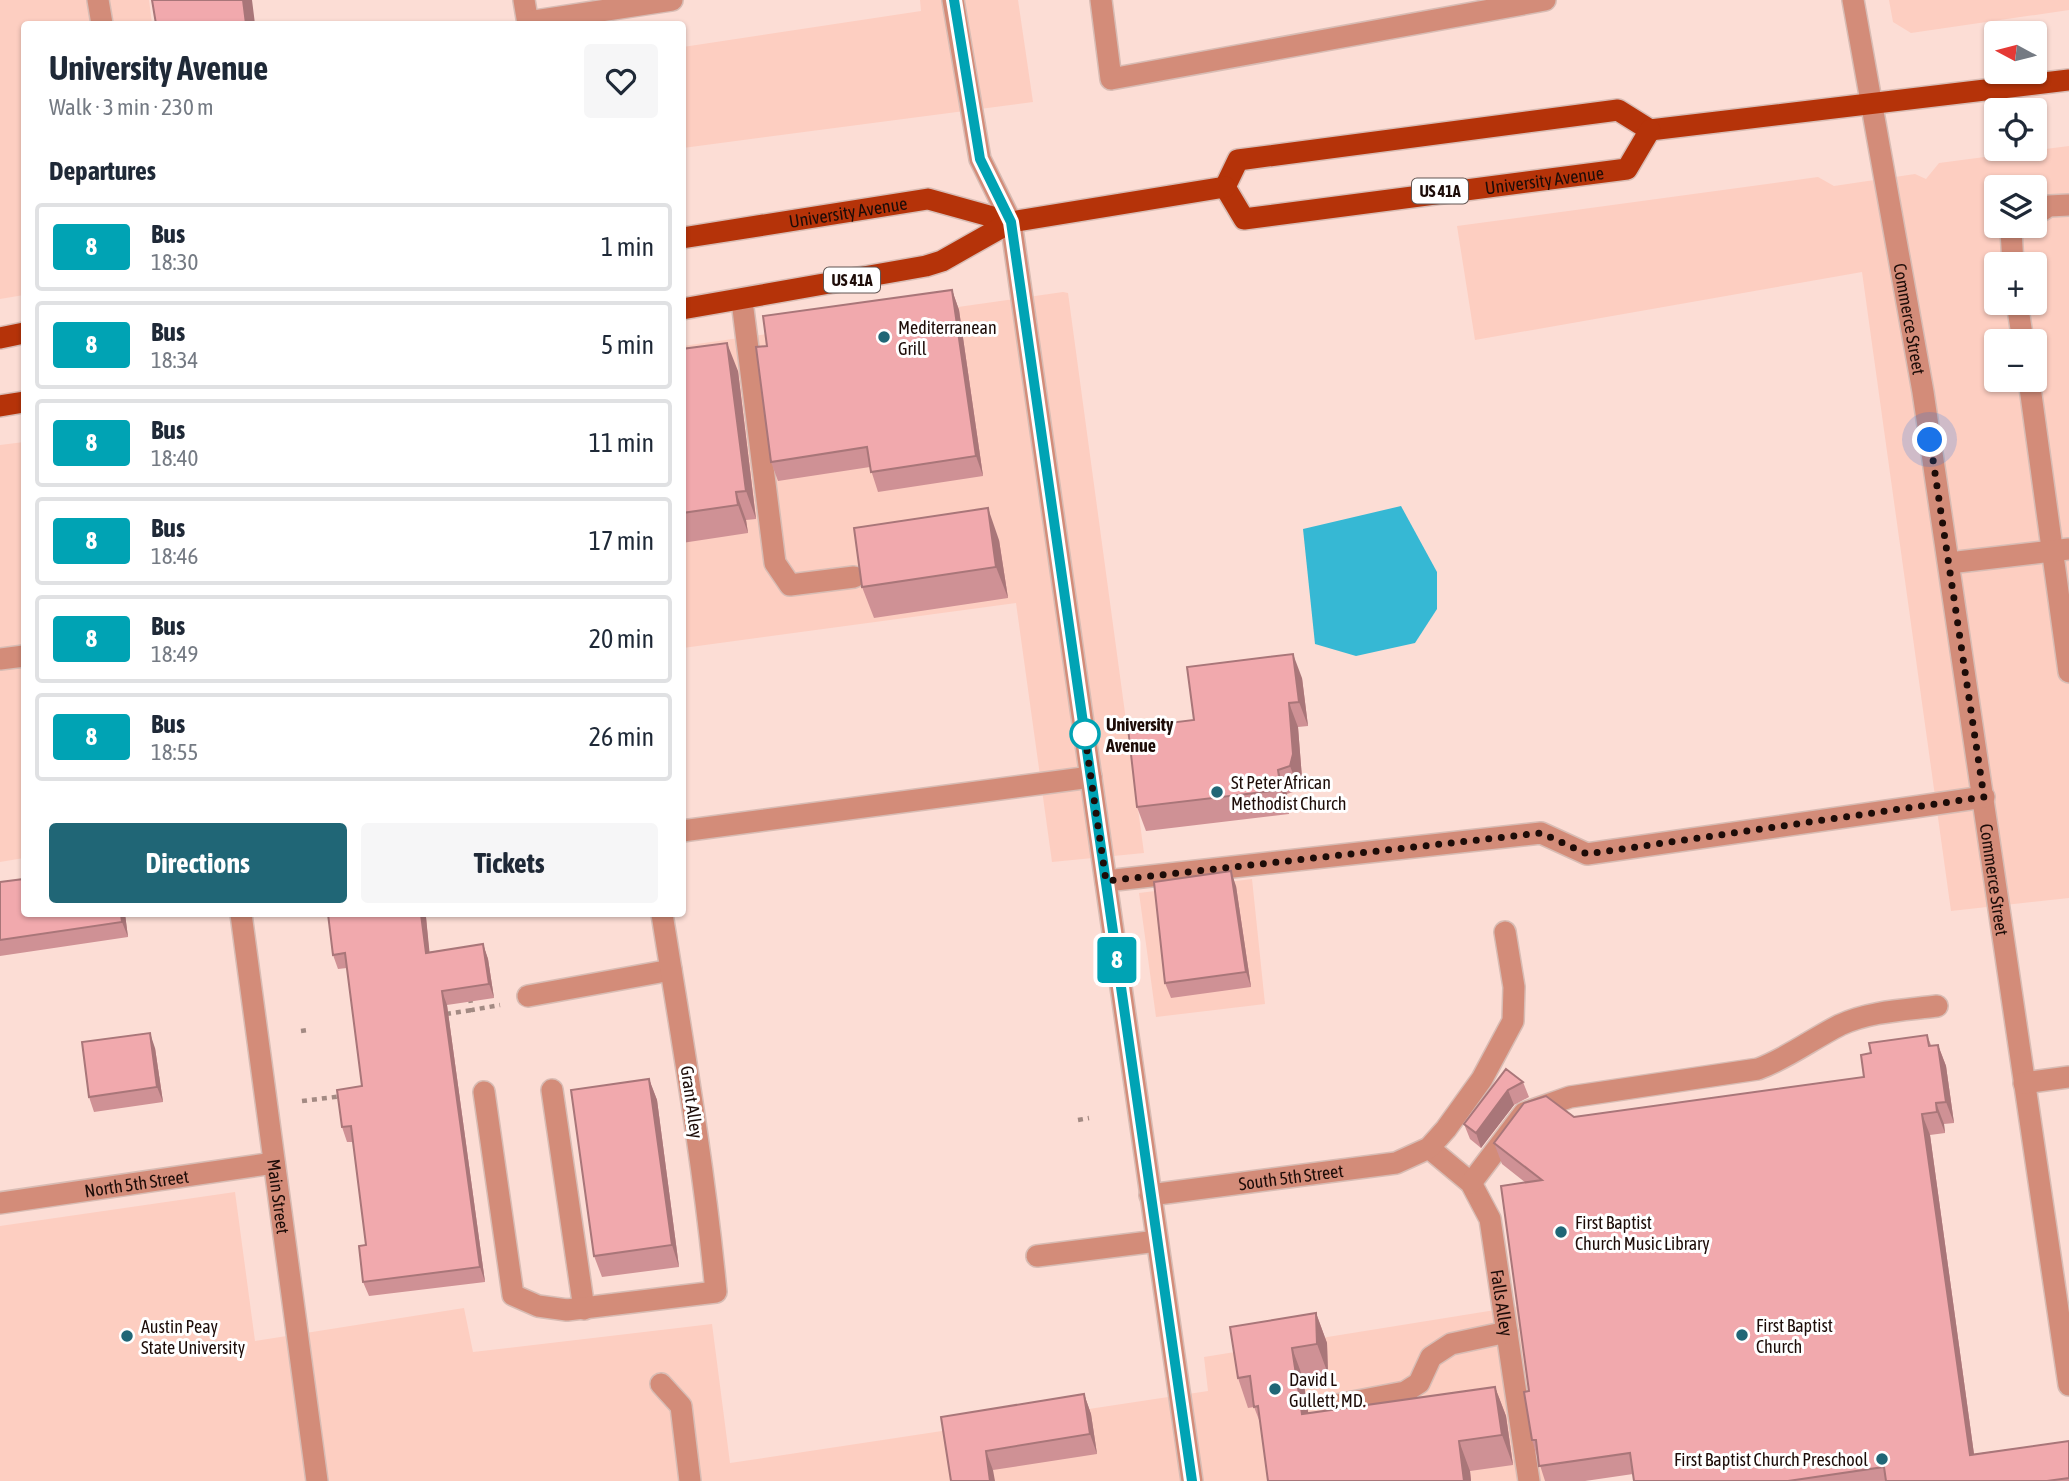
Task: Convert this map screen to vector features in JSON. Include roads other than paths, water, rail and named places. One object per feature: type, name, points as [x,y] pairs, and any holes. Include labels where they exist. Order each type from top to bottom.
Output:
[{"type":"main road","points":[[1225,187],[1238,160],[1389,139],[1618,110],[1650,130],[2069,80]]},
{"type":"main road","name":"University Avenue","points":[[686,308],[742,301],[943,261],[1011,222],[1225,187],[1244,219],[1627,169],[1650,130]]},
{"type":"main road","name":"University Avenue","points":[[686,237],[928,199],[1011,222]]},
{"type":"main road","points":[[0,338],[21,334]]},
{"type":"main road","points":[[0,406],[21,402]]},
{"type":"street","points":[[98,0],[102,21]]},
{"type":"street","points":[[524,0],[528,21]]},
{"type":"street","points":[[541,21],[672,0]]},
{"type":"street","points":[[953,0],[978,149],[1011,222],[1192,1481]]},
{"type":"street","points":[[1101,0],[1111,79],[1545,0]]},
{"type":"street","name":"Commerce Street","points":[[1853,0],[1897,234],[1949,563],[2069,1385]]},
{"type":"street","points":[[2047,207],[2069,205]]},
{"type":"street","points":[[742,301],[775,563],[790,585],[854,577]]},
{"type":"street","points":[[2031,392],[2061,550],[2069,672]]},
{"type":"street","points":[[1949,563],[2061,550]]},
{"type":"street","points":[[0,659],[21,656]]},
{"type":"street","points":[[686,830],[1091,777]]},
{"type":"street","points":[[1106,881],[1541,833],[1587,854],[1984,797]]},
{"type":"street","name":"Main Street","points":[[241,917],[317,1481]]},
{"type":"street","name":"Grant Alley","points":[[584,1309],[716,1292],[710,1224],[662,917]]},
{"type":"street","points":[[1429,1148],[1482,1079],[1513,1021],[1514,987],[1505,932]]},
{"type":"street","points":[[528,996],[671,970]]},
{"type":"street","points":[[1471,1183],[1481,1166],[1524,1113],[1546,1104],[1570,1097],[1758,1069],[1775,1063],[1842,1024],[1869,1015],[1937,1006]]},
{"type":"street","points":[[2024,1083],[2069,1077]]},
{"type":"street","points":[[484,1092],[513,1295],[552,1310],[584,1309],[552,1090]]},
{"type":"street","name":"South 5th Street","points":[[1150,1195],[1396,1163],[1429,1148]]},
{"type":"street","name":"Falls Alley","points":[[1429,1148],[1471,1183],[1490,1219],[1529,1481]]},
{"type":"street","name":"North 5th Street","points":[[0,1203],[274,1163]]},
{"type":"street","points":[[1037,1256],[1157,1241]]},
{"type":"street","points":[[1337,1405],[1405,1392],[1419,1383],[1431,1357],[1451,1344],[1507,1332]]},
{"type":"street","points":[[661,1384],[681,1406],[690,1481]]},
{"type":"water","points":[[1401,506],[1437,572],[1437,609],[1415,643],[1356,656],[1315,644],[1303,529]]},
{"type":"place","name":"Mediterranean Grill","points":[[884,337]]},
{"type":"place","name":"University Avenue","points":[[1085,734]]},
{"type":"place","name":"St Peter African Methodist Church","points":[[1217,792]]},
{"type":"place","name":"First Baptist Church Music Library","points":[[1561,1232]]},
{"type":"place","name":"First Baptist Church","points":[[1742,1335]]},
{"type":"place","name":"Austin Peay State University","points":[[127,1336]]},
{"type":"place","name":"David L Gullett, MD.","points":[[1275,1389]]},
{"type":"place","name":"First Baptist Church Preschool","points":[[1882,1459]]}]
